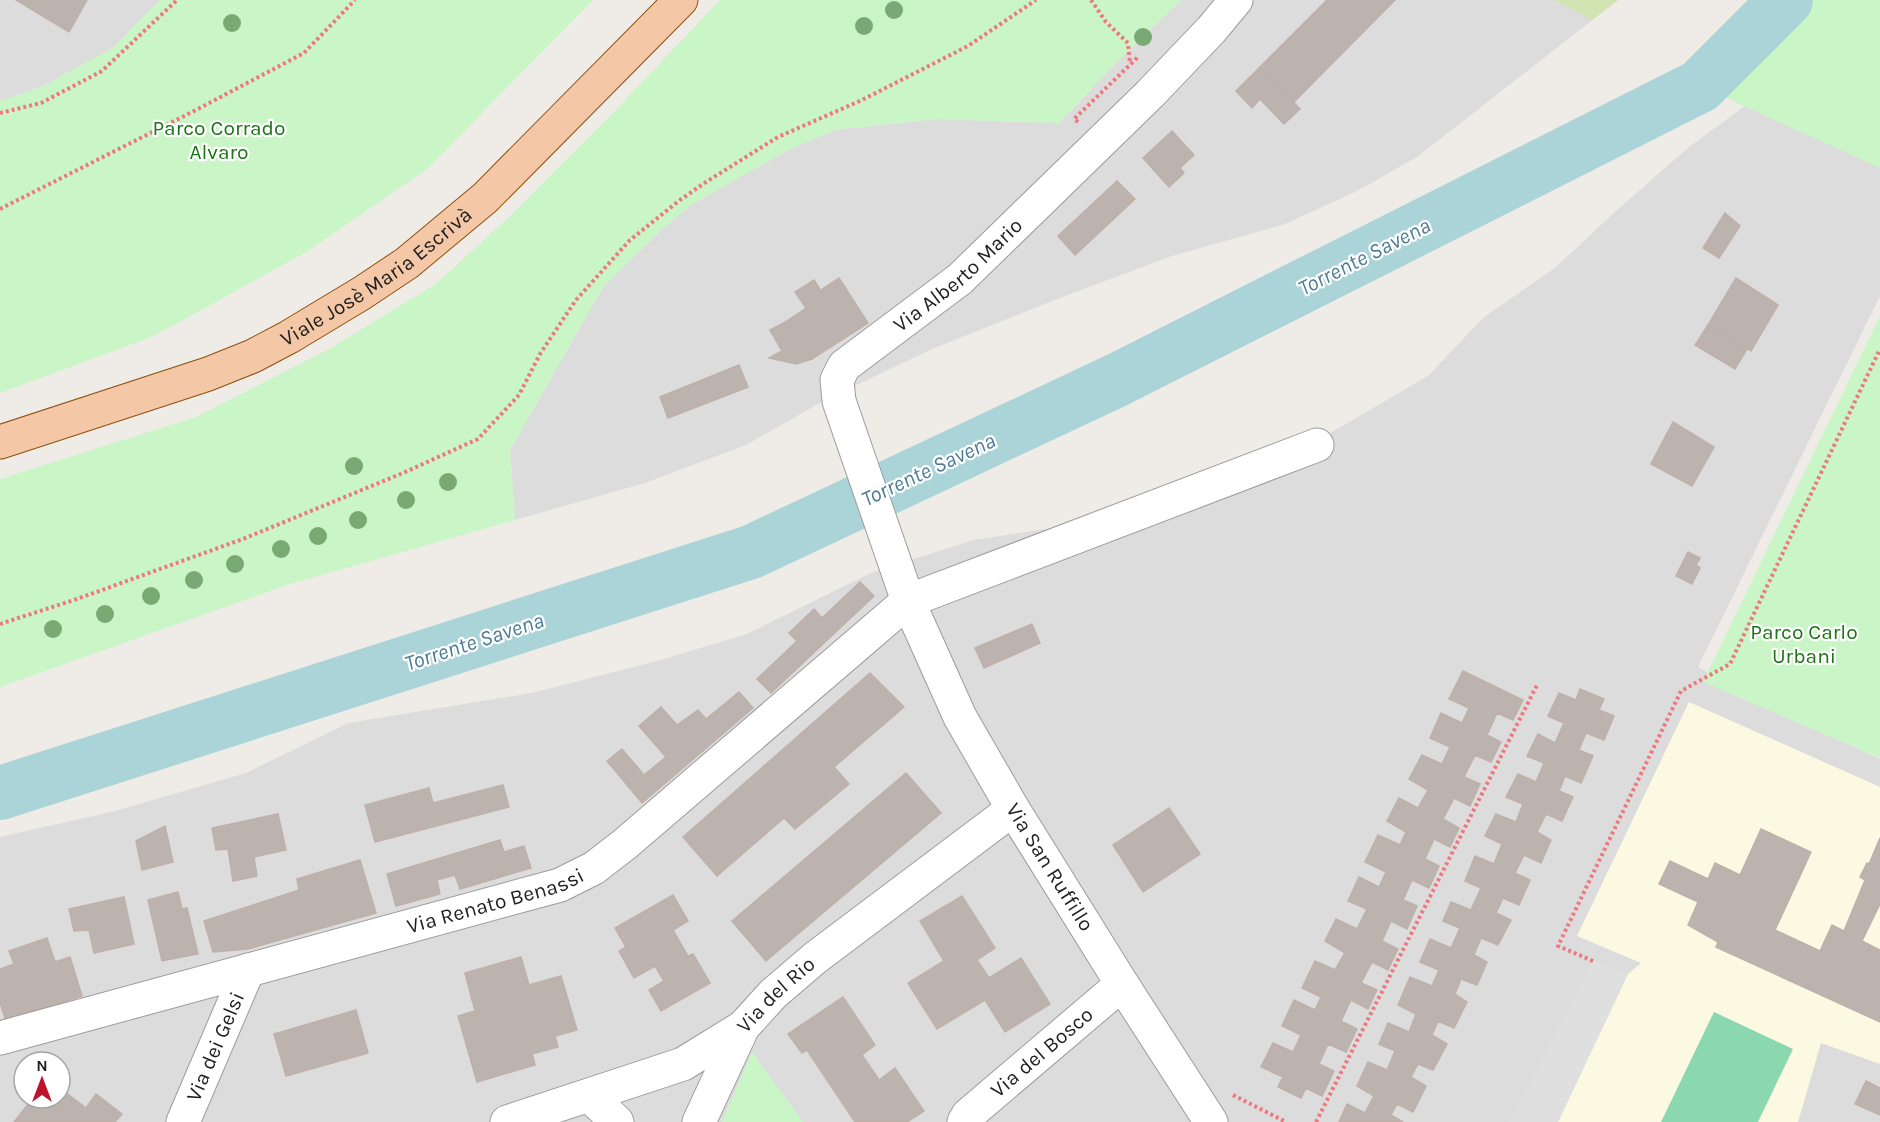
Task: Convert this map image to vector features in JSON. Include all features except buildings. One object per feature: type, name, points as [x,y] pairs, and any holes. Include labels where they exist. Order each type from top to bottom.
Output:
[{"type":"main road","name":"Viale Josè Maria Escrivà","points":[[0,442],[208,374],[252,356],[290,337],[362,293],[407,263],[485,198],[681,0]]},
{"type":"street","name":"Via Alberto Mario","points":[[908,601],[839,400],[837,380],[844,366],[960,279],[1150,94],[1212,29],[1236,0]]},
{"type":"street","name":"Via Renato Benassi","points":[[0,1038],[560,885],[594,868],[625,844],[908,601],[1317,445]]},
{"type":"street","name":"Via San Ruffillo","points":[[908,601],[960,717],[1013,809],[1211,1122]]},
{"type":"street","name":"Via del Rio","points":[[507,1122],[683,1064],[743,1027],[773,994],[815,958],[1013,809]]},
{"type":"street","name":"Via dei Gelsi","points":[[183,1122],[248,970]]},
{"type":"street","name":"Via del Bosco","points":[[964,1122],[968,1114],[1122,984]]},
{"type":"street","points":[[699,1122],[743,1027]]},
{"type":"street","points":[[590,1096],[616,1122]]},
{"type":"path","points":[[0,113],[40,103],[102,71],[177,0]]},
{"type":"path","points":[[0,209],[185,116],[304,52],[355,0]]},
{"type":"path","points":[[0,624],[77,599],[243,539],[403,473],[478,439],[519,395],[540,354],[576,300],[630,240],[680,200],[778,137],[862,100],[968,46],[1036,0]]},
{"type":"path","points":[[1091,0],[1106,22],[1128,43],[1130,65]]},
{"type":"path","points":[[1593,961],[1558,946],[1681,692],[1730,664],[1880,349]]},
{"type":"path","points":[[1316,1122],[1537,685]]},
{"type":"shaded area","points":[[0,0],[160,0],[113,48],[41,87],[0,101]]},
{"type":"shaded area","points":[[1181,0],[1618,0],[1417,157],[1357,191],[1285,224],[1172,256],[932,349],[825,400],[746,445],[645,483],[515,520],[510,450],[603,287],[662,229],[691,205],[788,150],[835,130],[936,119],[1059,123],[1113,66]]},
{"type":"shaded area","points":[[1880,57],[1880,296],[1698,667],[1791,717],[1880,759],[1880,1122],[0,1122],[0,837],[115,811],[246,773],[348,723],[532,693],[657,661],[747,634],[873,572],[974,540],[1105,520],[1284,460],[1428,376],[1483,318],[1556,267],[1689,147],[1798,67]]},
{"type":"shaded area","points":[[1689,702],[1880,787],[1880,1064],[1821,1043],[1798,1122],[1558,1122],[1628,974],[1641,963],[1577,936]]},
{"type":"shaded area","points":[[1593,961],[1628,974],[1558,1122],[1509,1122]]},
{"type":"green space","name":"Parco Corrado Alvaro","points":[[160,0],[593,0],[427,169],[308,251],[154,336],[0,393],[0,101],[41,87],[113,48]]},
{"type":"green space","points":[[720,0],[1181,0],[1113,66],[1059,123],[936,119],[835,130],[788,150],[691,205],[662,229],[603,287],[510,450],[515,520],[287,585],[0,687],[0,479],[196,417],[331,348],[437,283],[511,215],[607,119]]},
{"type":"green space","points":[[1555,0],[1618,0],[1592,20]]},
{"type":"green space","points":[[1787,0],[1880,0],[1880,168],[1700,86]]},
{"type":"green space","name":"Parco Carlo Urbani","points":[[1880,316],[1880,758],[1703,682]]},
{"type":"green space","points":[[1714,1012],[1793,1049],[1758,1122],[1661,1122]]},
{"type":"green space","points":[[752,1052],[803,1122],[722,1122]]},
{"type":"waterway","name":"Torrente Savena","points":[[0,793],[751,552],[1117,380],[1700,86],[1786,0]]}]
